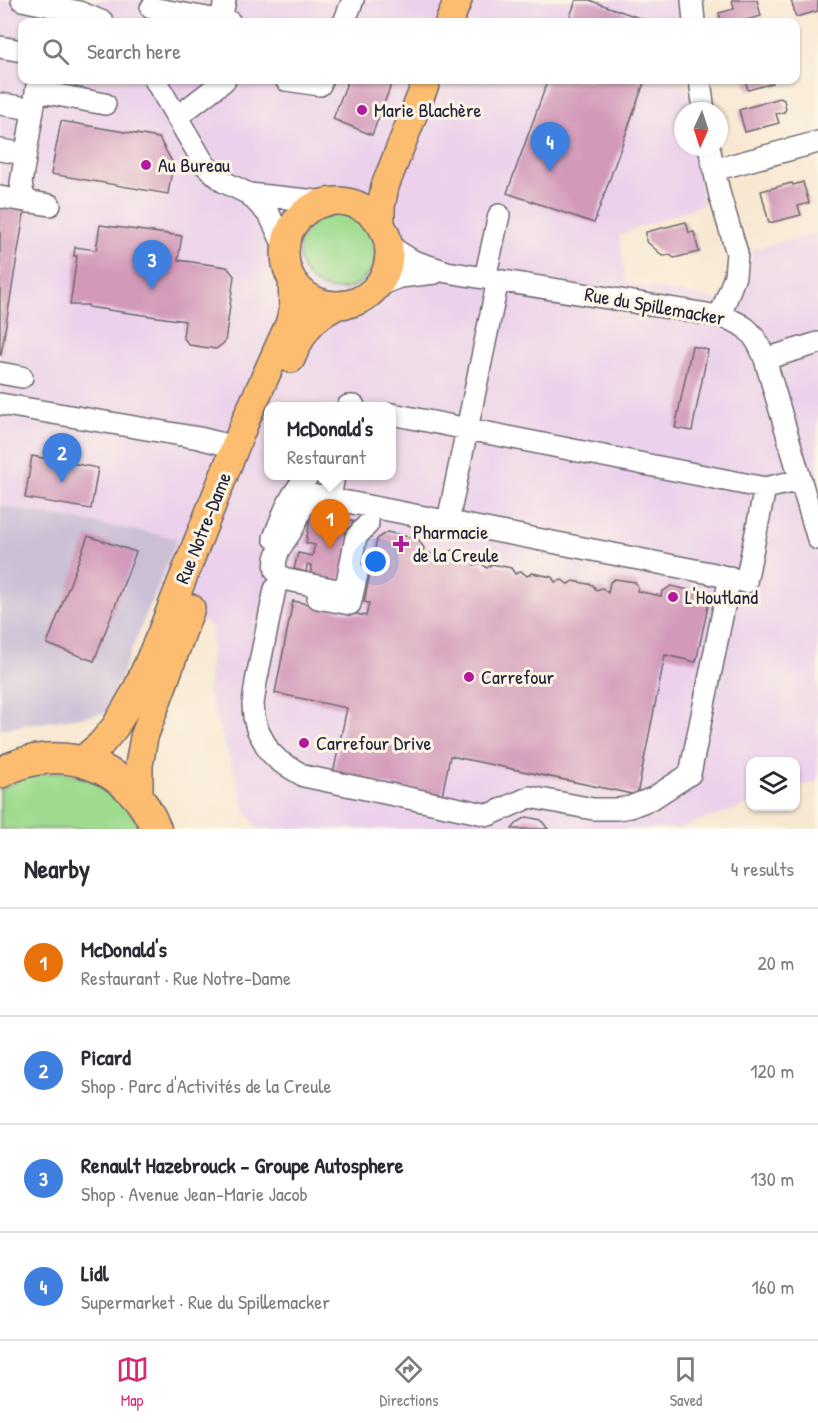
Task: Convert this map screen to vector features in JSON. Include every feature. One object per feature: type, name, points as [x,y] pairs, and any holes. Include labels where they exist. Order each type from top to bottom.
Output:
[{"type":"highway","points":[[0,773],[35,759],[58,758],[81,761],[117,778],[139,799],[156,829]]},
{"type":"main road","points":[[434,18],[441,0]]},
{"type":"main road","points":[[451,18],[458,0]]},
{"type":"main road","points":[[338,305],[312,298],[292,279],[287,267],[285,248],[290,229],[308,210],[362,189],[376,172],[409,84]]},
{"type":"main road","points":[[274,402],[305,329],[316,318],[338,305],[357,301],[368,295],[377,286],[388,265],[381,207],[385,186],[425,84]]},
{"type":"main road","points":[[335,201],[363,207],[385,235]]},
{"type":"main road","name":"Rue Notre-Dame","points":[[81,761],[108,736],[122,718],[162,632],[235,447],[289,324],[293,309],[292,279]]},
{"type":"main road","name":"Rue Notre-Dame","points":[[139,799],[139,765],[147,724],[264,425]]},
{"type":"street","points":[[22,0],[49,14],[97,13]]},
{"type":"street","points":[[225,0],[226,18]]},
{"type":"street","points":[[346,18],[353,0]]},
{"type":"street","points":[[692,0],[694,18]]},
{"type":"street","points":[[151,8],[205,18]]},
{"type":"street","points":[[0,47],[18,50]]},
{"type":"street","points":[[157,84],[205,165],[213,174],[249,194],[335,201]]},
{"type":"street","points":[[177,117],[220,84]]},
{"type":"street","points":[[701,84],[703,102]]},
{"type":"street","points":[[27,202],[21,188],[36,93]]},
{"type":"street","points":[[0,104],[36,93],[105,104]]},
{"type":"street","points":[[714,170],[818,142]]},
{"type":"street","points":[[0,150],[26,154]]},
{"type":"street","points":[[711,156],[737,259],[733,282],[720,316]]},
{"type":"street","points":[[249,194],[270,216],[285,248]]},
{"type":"street","points":[[0,197],[50,205]]},
{"type":"street","points":[[448,521],[467,429],[499,214]]},
{"type":"street","name":"Rue du Spillemacker","points":[[385,235],[413,261],[447,272],[720,316],[737,321],[758,342],[765,359],[818,538]]},
{"type":"street","name":"Rue du Spillemacker","points":[[377,286],[408,275],[447,272]]},
{"type":"street","points":[[765,359],[818,344]]},
{"type":"street","points":[[0,374],[22,377]]},
{"type":"street","points":[[0,404],[190,436],[235,447]]},
{"type":"street","points":[[396,415],[765,488],[801,480]]},
{"type":"street","points":[[304,480],[289,499],[262,574],[265,583],[279,584],[350,604],[371,515]]},
{"type":"street","points":[[330,498],[333,480]]},
{"type":"street","points":[[730,577],[690,774],[653,798],[630,807],[593,809],[530,797],[489,815],[318,780],[291,770],[279,761],[263,742],[257,729],[253,704],[258,671],[279,584],[293,544],[294,526],[308,497],[316,495],[330,498],[371,515],[448,521],[730,577],[746,582],[765,488]]},
{"type":"shaded area","points":[[0,0],[680,0],[678,18],[18,18],[18,84],[687,84],[689,102],[674,102],[674,156],[696,156],[703,204],[619,235],[626,282],[738,304],[754,249],[818,233],[818,781],[800,787],[800,757],[746,757],[746,805],[677,829],[258,829],[247,813],[208,693],[213,627],[155,595],[177,538],[0,506]]},
{"type":"shaded area","points":[[0,506],[177,538],[106,713],[0,729]]},
{"type":"green space","points":[[330,214],[344,214],[358,220],[369,231],[375,245],[372,267],[364,279],[344,290],[330,290],[316,284],[305,273],[299,259],[299,245],[305,231],[316,220]]},
{"type":"green space","points":[[65,772],[96,781],[123,800],[141,829],[0,829],[0,789],[33,774]]},
{"type":"building","points":[[576,0],[589,0],[640,18],[569,18]]},
{"type":"building","points":[[732,0],[757,0],[761,16],[720,18],[719,13],[734,9]]},
{"type":"building","points":[[791,0],[818,0],[818,11],[796,17]]},
{"type":"building","points":[[346,84],[391,84],[372,135],[333,119]]},
{"type":"building","points":[[547,84],[644,84],[594,223],[507,193]]},
{"type":"building","points":[[746,84],[769,84],[748,90]]},
{"type":"building","points":[[780,98],[784,100],[786,109],[776,114],[779,123],[745,132],[739,110]]},
{"type":"building","points":[[61,121],[159,138],[173,164],[168,194],[51,174]]},
{"type":"building","points":[[803,182],[809,203],[798,206],[801,215],[769,223],[761,191]]},
{"type":"building","points":[[0,204],[25,208],[1,355],[0,355]]},
{"type":"building","points":[[686,222],[689,233],[694,232],[699,252],[674,258],[670,255],[663,256],[646,241],[646,232]]},
{"type":"building","points":[[100,225],[182,236],[178,260],[227,267],[234,276],[225,342],[216,349],[189,345],[183,337],[185,321],[88,307],[88,305],[70,305],[77,256],[74,256],[75,247],[96,250]]},
{"type":"building","points":[[692,346],[708,350],[692,431],[675,428]]},
{"type":"building","points":[[32,456],[98,468],[91,509],[25,498]]},
{"type":"building","points":[[311,514],[353,521],[343,572],[339,581],[310,575],[312,566],[307,565],[306,572],[294,569],[298,553],[312,556],[315,545],[306,543]]},
{"type":"building","name":"Carrefour","points":[[387,532],[418,539],[424,548],[423,552],[447,557],[447,553],[452,550],[472,554],[475,559],[474,565],[481,563],[487,568],[492,564],[511,568],[515,574],[521,571],[527,576],[532,573],[552,577],[555,582],[562,580],[568,584],[573,581],[593,585],[596,590],[602,588],[608,593],[610,582],[615,579],[635,582],[638,587],[637,591],[661,596],[662,592],[671,586],[702,593],[709,602],[696,662],[665,655],[637,795],[450,756],[442,796],[333,774],[347,708],[275,693],[293,601],[366,616],[369,603],[364,602],[377,539]]},
{"type":"building","points":[[88,536],[136,552],[94,661],[47,644]]},
{"type":"building","points":[[527,817],[541,820],[548,829],[512,829]]},
{"type":"place","name":"Marie Blachère","points":[[362,110]]},
{"type":"place","name":"Au Bureau","points":[[146,165]]},
{"type":"place","name":"Lidl","points":[[550,172]]},
{"type":"place","name":"Renault Hazebrouck - Groupe Autosphere","points":[[152,290]]},
{"type":"place","name":"Picard","points":[[62,483]]},
{"type":"place","name":"Pharmacie de la Creule","points":[[401,544]]},
{"type":"place","name":"McDonald's","points":[[330,549]]},
{"type":"place","name":"L'Houtland","points":[[673,597]]},
{"type":"place","name":"Carrefour","points":[[469,677]]},
{"type":"place","name":"Carrefour Drive","points":[[304,743]]}]
